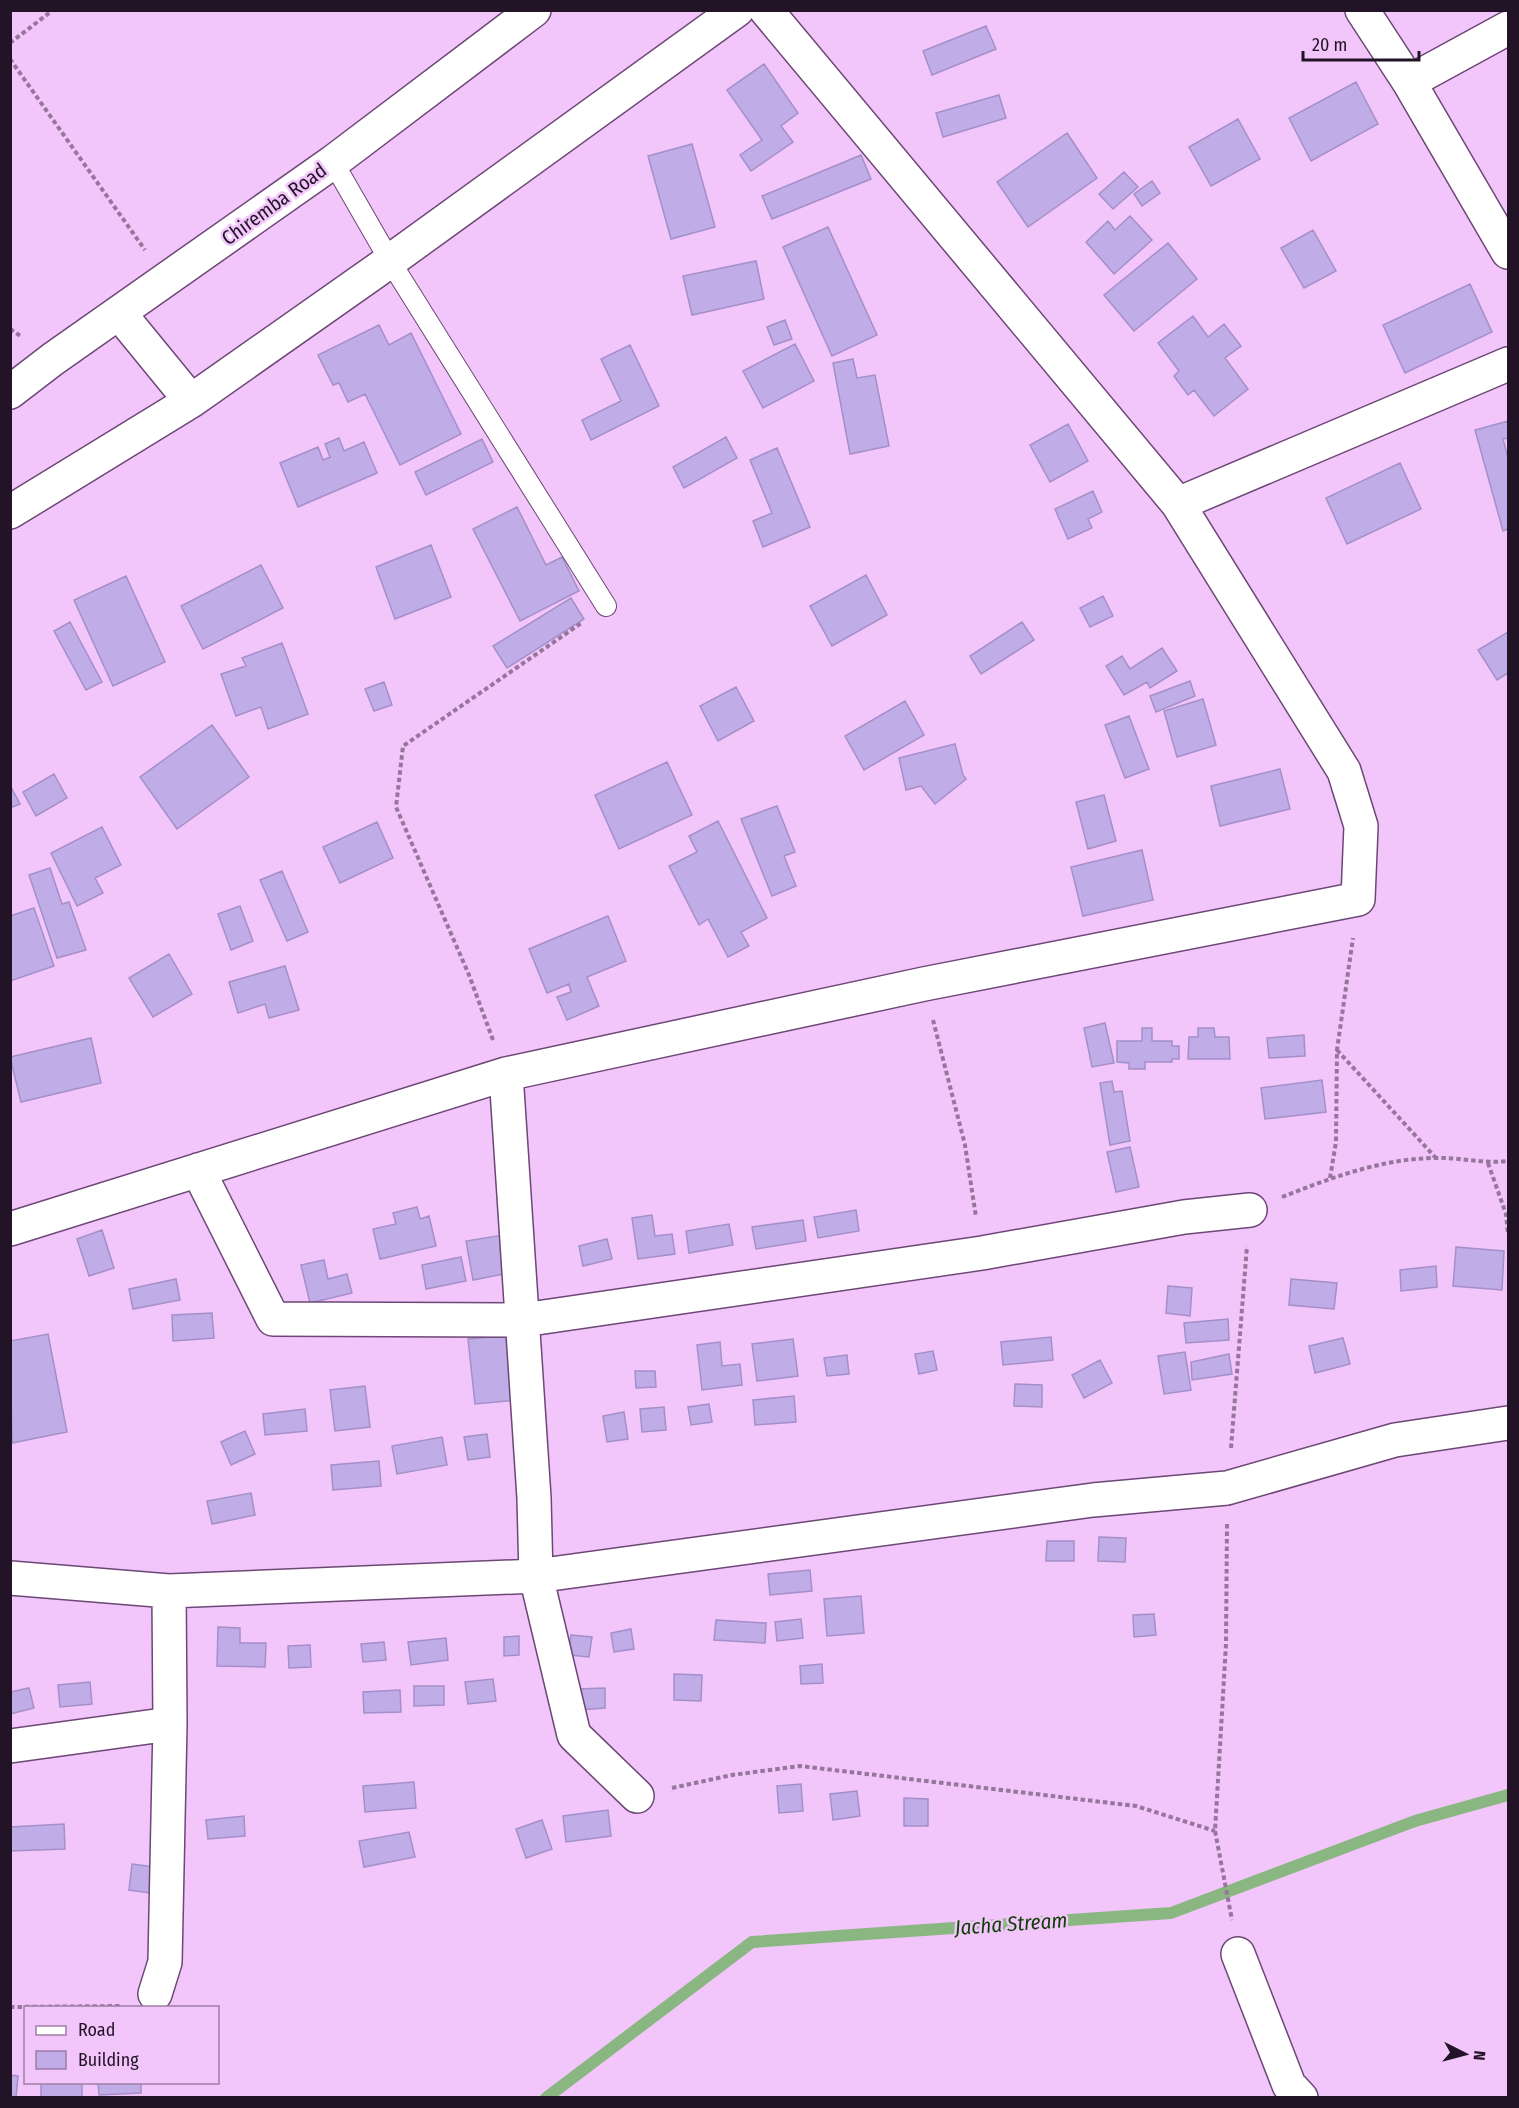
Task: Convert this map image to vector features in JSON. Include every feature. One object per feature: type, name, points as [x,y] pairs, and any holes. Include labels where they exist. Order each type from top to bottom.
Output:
[{"type":"street","name":"Chiremba Road","points":[[10,392],[333,162],[534,10]]},
{"type":"street","points":[[10,512],[191,401],[390,261],[737,10]]},
{"type":"street","points":[[10,1229],[506,1074],[924,984],[1358,899],[1361,826],[1344,771],[1178,504],[766,10]]},
{"type":"street","points":[[1362,10],[1409,82],[1509,252]]},
{"type":"street","points":[[1409,82],[1509,28]]},
{"type":"street","points":[[119,313],[191,401]]},
{"type":"street","points":[[1178,504],[1509,364]]},
{"type":"street","points":[[506,1074],[534,1498],[536,1576],[574,1735],[637,1796]]},
{"type":"street","points":[[198,1170],[273,1319],[523,1320],[982,1253],[1184,1217],[1250,1210]]},
{"type":"street","points":[[10,1578],[169,1591],[536,1576],[1093,1500],[1227,1488],[1395,1440],[1509,1423]]},
{"type":"street","points":[[155,1994],[165,1962],[170,1725],[169,1591]]},
{"type":"street","points":[[10,1746],[170,1725]]},
{"type":"street","points":[[1239,1954],[1289,2085],[1301,2097]]},
{"type":"lane","points":[[333,162],[390,261],[606,606]]},
{"type":"path","points":[[10,43],[52,10]]},
{"type":"path","points":[[10,59],[167,280]]},
{"type":"path","points":[[506,1074],[469,975],[396,807],[403,746],[606,606]]},
{"type":"path","points":[[1330,1178],[1336,1142],[1337,1050],[1358,899]]},
{"type":"path","points":[[924,984],[965,1145],[982,1253]]},
{"type":"path","points":[[1337,1050],[1435,1158]]},
{"type":"path","points":[[1225,1883],[1215,1831],[1226,1644],[1227,1488],[1250,1210],[1330,1178],[1375,1164],[1435,1158],[1488,1163],[1509,1161]]},
{"type":"path","points":[[1488,1163],[1506,1214],[1509,1234]]},
{"type":"path","points":[[637,1796],[732,1775],[800,1767],[1136,1806],[1215,1831]]},
{"type":"path","points":[[128,2006],[155,1994]]},
{"type":"building","points":[[986,26],[996,49],[932,75],[923,51]]},
{"type":"building","points":[[764,64],[798,113],[781,126],[793,142],[751,171],[740,155],[762,140],[727,90]]},
{"type":"building","points":[[1356,82],[1378,124],[1311,161],[1289,118]]},
{"type":"building","points":[[999,95],[1006,118],[943,137],[936,113]]},
{"type":"building","points":[[1238,119],[1260,159],[1211,186],[1189,147]]},
{"type":"building","points":[[1067,133],[1097,178],[1028,227],[997,182]]},
{"type":"building","points":[[692,144],[715,227],[671,239],[648,156]]},
{"type":"building","points":[[861,155],[871,179],[772,219],[762,196]]},
{"type":"building","points":[[1124,172],[1138,187],[1113,209],[1099,194]]},
{"type":"building","points":[[1152,181],[1160,193],[1142,206],[1134,194]]},
{"type":"building","points":[[1130,216],[1152,240],[1114,274],[1086,242],[1108,221],[1115,230]]},
{"type":"building","points":[[828,227],[877,335],[832,356],[783,247]]},
{"type":"building","points":[[1313,230],[1336,271],[1304,288],[1281,248]]},
{"type":"building","points":[[1168,243],[1197,279],[1134,331],[1104,295]]},
{"type":"building","points":[[756,261],[764,299],[692,315],[683,276]]},
{"type":"building","points":[[1470,284],[1492,332],[1405,373],[1383,325]]},
{"type":"building","points":[[1193,316],[1208,337],[1224,324],[1241,346],[1225,358],[1248,389],[1214,416],[1194,390],[1188,395],[1174,376],[1179,371],[1158,343]]},
{"type":"building","points":[[785,320],[792,339],[774,345],[767,327]]},
{"type":"building","points":[[379,325],[389,345],[411,333],[461,434],[400,465],[365,394],[348,402],[339,383],[333,385],[318,355]]},
{"type":"building","points":[[795,344],[814,381],[763,408],[743,371]]},
{"type":"building","points":[[630,345],[659,406],[591,440],[582,420],[621,401],[601,359]]},
{"type":"building","points":[[853,359],[857,378],[875,375],[889,446],[850,454],[833,363]]},
{"type":"building","points":[[1508,421],[1508,438],[1503,439],[1508,458],[1508,529],[1503,531],[1475,430]]},
{"type":"building","points":[[1068,424],[1088,461],[1050,482],[1030,445]]},
{"type":"building","points":[[726,437],[737,458],[684,488],[673,467]]},
{"type":"building","points":[[339,438],[344,451],[364,442],[377,473],[298,507],[280,463],[318,447],[323,460],[330,457],[325,444]]},
{"type":"building","points":[[482,439],[493,462],[426,495],[415,472]]},
{"type":"building","points":[[777,448],[810,527],[763,547],[753,521],[772,513],[750,460]]},
{"type":"building","points":[[1400,463],[1421,509],[1347,544],[1326,498]]},
{"type":"building","points":[[1093,491],[1102,512],[1088,519],[1092,528],[1068,539],[1055,509]]},
{"type":"building","points":[[517,507],[546,565],[562,557],[579,591],[520,621],[473,529]]},
{"type":"building","points":[[431,545],[451,597],[395,619],[376,567]]},
{"type":"building","points":[[261,565],[283,608],[203,649],[181,606]]},
{"type":"building","points":[[866,575],[887,615],[832,646],[810,606]]},
{"type":"building","points":[[126,576],[165,662],[113,686],[74,600]]},
{"type":"building","points":[[1103,596],[1113,616],[1090,627],[1080,608]]},
{"type":"building","points":[[571,598],[584,619],[507,668],[493,646]]},
{"type":"building","points":[[70,622],[102,682],[86,690],[54,631]]},
{"type":"building","points":[[1022,622],[1034,640],[981,674],[970,656]]},
{"type":"building","points":[[1508,632],[1508,673],[1497,680],[1478,650]]},
{"type":"building","points":[[282,643],[308,714],[268,729],[261,707],[236,716],[221,674],[246,666],[242,658]]},
{"type":"building","points":[[1162,648],[1177,671],[1150,688],[1147,682],[1124,695],[1106,666],[1122,656],[1130,669]]},
{"type":"building","points":[[1190,681],[1195,696],[1156,712],[1150,696]]},
{"type":"building","points":[[384,682],[392,705],[374,711],[365,689]]},
{"type":"building","points":[[736,687],[754,721],[718,741],[700,706]]},
{"type":"building","points":[[1203,699],[1216,745],[1177,757],[1164,711]]},
{"type":"building","points":[[905,701],[924,735],[864,770],[845,736]]},
{"type":"building","points":[[1129,716],[1149,769],[1125,778],[1105,725]]},
{"type":"building","points":[[212,725],[249,777],[177,829],[140,777]]},
{"type":"building","points":[[955,744],[966,779],[935,804],[921,786],[906,790],[899,758]]},
{"type":"building","points":[[667,762],[692,815],[619,849],[595,795]]},
{"type":"building","points":[[1280,769],[1290,809],[1220,826],[1211,786]]},
{"type":"building","points":[[54,774],[67,798],[36,816],[23,792]]},
{"type":"building","points":[[10,785],[20,804],[10,808]]},
{"type":"building","points":[[1104,795],[1116,841],[1088,849],[1076,802]]},
{"type":"building","points":[[777,806],[795,852],[784,856],[796,886],[772,896],[741,819]]},
{"type":"building","points":[[718,821],[767,918],[741,932],[749,946],[728,957],[708,919],[699,925],[669,866],[697,852],[689,836]]},
{"type":"building","points":[[377,822],[393,858],[340,883],[323,847]]},
{"type":"building","points":[[102,827],[121,865],[95,878],[103,893],[77,906],[51,853]]},
{"type":"building","points":[[1142,850],[1153,900],[1083,916],[1071,867]]},
{"type":"building","points":[[50,868],[62,904],[69,902],[86,950],[57,958],[29,875]]},
{"type":"building","points":[[282,871],[308,932],[287,941],[260,880]]},
{"type":"building","points":[[240,906],[253,941],[231,950],[218,914]]},
{"type":"building","points":[[34,908],[54,966],[10,981],[10,916]]},
{"type":"building","points":[[608,916],[626,961],[587,977],[599,1006],[567,1020],[557,997],[571,992],[569,984],[547,993],[529,949]]},
{"type":"building","points":[[169,954],[192,994],[153,1017],[129,978]]},
{"type":"building","points":[[285,966],[299,1010],[269,1018],[265,1004],[238,1013],[229,982]]},
{"type":"building","points":[[1105,1023],[1114,1063],[1092,1067],[1084,1028]]},
{"type":"building","points":[[1142,1028],[1152,1028],[1152,1041],[1172,1041],[1172,1046],[1179,1046],[1179,1059],[1172,1059],[1172,1062],[1145,1062],[1145,1069],[1129,1069],[1129,1063],[1117,1062],[1117,1041],[1142,1041]]},
{"type":"building","points":[[1198,1028],[1214,1028],[1215,1037],[1229,1037],[1230,1059],[1188,1059],[1189,1037],[1198,1037]]},
{"type":"building","points":[[1304,1035],[1305,1056],[1269,1058],[1267,1038]]},
{"type":"building","points":[[91,1038],[101,1083],[21,1102],[10,1057]]},
{"type":"building","points":[[1322,1080],[1326,1112],[1265,1119],[1261,1088]]},
{"type":"building","points":[[1112,1081],[1114,1092],[1122,1091],[1130,1141],[1110,1145],[1100,1083]]},
{"type":"building","points":[[1130,1147],[1139,1187],[1116,1192],[1107,1152]]},
{"type":"building","points":[[417,1207],[420,1219],[429,1216],[436,1246],[380,1259],[373,1229],[396,1224],[393,1213]]},
{"type":"building","points":[[856,1210],[859,1231],[818,1238],[814,1217]]},
{"type":"building","points":[[652,1215],[655,1236],[672,1234],[675,1254],[638,1259],[632,1218]]},
{"type":"building","points":[[803,1220],[806,1241],[756,1249],[752,1227]]},
{"type":"building","points":[[729,1224],[733,1245],[689,1253],[686,1231]]},
{"type":"building","points":[[102,1230],[114,1268],[89,1276],[77,1239]]},
{"type":"building","points":[[503,1235],[509,1273],[473,1280],[466,1241]]},
{"type":"building","points":[[607,1239],[612,1259],[583,1266],[579,1246]]},
{"type":"building","points":[[1456,1247],[1504,1251],[1502,1290],[1453,1286]]},
{"type":"building","points":[[461,1257],[466,1281],[426,1289],[422,1265]]},
{"type":"building","points":[[324,1260],[328,1279],[347,1274],[352,1293],[310,1303],[301,1265]]},
{"type":"building","points":[[1436,1266],[1437,1287],[1401,1291],[1400,1270]]},
{"type":"building","points":[[176,1279],[180,1300],[133,1309],[129,1289]]},
{"type":"building","points":[[1291,1279],[1337,1283],[1334,1309],[1289,1305]]},
{"type":"building","points":[[1168,1286],[1192,1288],[1190,1316],[1166,1313]]},
{"type":"building","points":[[212,1313],[214,1338],[173,1341],[172,1315]]},
{"type":"building","points":[[1228,1319],[1229,1340],[1186,1343],[1184,1323]]},
{"type":"building","points":[[48,1334],[67,1432],[12,1443],[10,1341]]},
{"type":"building","points":[[511,1335],[517,1400],[475,1404],[468,1339]]},
{"type":"building","points":[[1051,1337],[1053,1360],[1003,1365],[1001,1342]]},
{"type":"building","points":[[1343,1338],[1350,1364],[1315,1373],[1309,1346]]},
{"type":"building","points":[[793,1339],[798,1376],[757,1381],[752,1344]]},
{"type":"building","points":[[720,1342],[722,1366],[740,1364],[742,1385],[702,1390],[697,1345]]},
{"type":"building","points":[[933,1351],[937,1370],[919,1374],[915,1354]]},
{"type":"building","points":[[1185,1352],[1191,1390],[1164,1394],[1158,1356]]},
{"type":"building","points":[[1229,1354],[1232,1374],[1192,1380],[1191,1362]]},
{"type":"building","points":[[847,1355],[849,1374],[827,1376],[824,1358]]},
{"type":"building","points":[[1100,1360],[1112,1383],[1084,1398],[1072,1375]]},
{"type":"building","points":[[635,1371],[655,1371],[656,1387],[636,1388]]},
{"type":"building","points":[[1015,1384],[1042,1385],[1042,1407],[1014,1406]]},
{"type":"building","points":[[365,1386],[370,1427],[335,1431],[330,1390]]},
{"type":"building","points":[[794,1396],[796,1422],[755,1425],[753,1400]]},
{"type":"building","points":[[709,1404],[712,1422],[691,1425],[688,1407]]},
{"type":"building","points":[[664,1407],[666,1430],[642,1432],[640,1409]]},
{"type":"building","points":[[305,1409],[307,1431],[265,1435],[263,1414]]},
{"type":"building","points":[[624,1412],[628,1439],[607,1442],[603,1416]]},
{"type":"building","points":[[245,1431],[255,1454],[231,1465],[221,1442]]},
{"type":"building","points":[[487,1434],[490,1457],[468,1460],[464,1437]]},
{"type":"building","points":[[442,1437],[447,1465],[397,1474],[392,1446]]},
{"type":"building","points":[[379,1461],[381,1486],[333,1490],[331,1465]]},
{"type":"building","points":[[251,1493],[255,1515],[212,1524],[207,1501]]},
{"type":"building","points":[[1099,1537],[1126,1538],[1125,1562],[1098,1561]]},
{"type":"building","points":[[1047,1541],[1074,1541],[1074,1561],[1046,1561]]},
{"type":"building","points":[[810,1570],[812,1591],[770,1595],[768,1574]]},
{"type":"building","points":[[861,1596],[864,1633],[827,1636],[824,1599]]},
{"type":"building","points":[[1154,1614],[1156,1635],[1134,1637],[1133,1615]]},
{"type":"building","points":[[801,1619],[803,1638],[777,1641],[775,1622]]},
{"type":"building","points":[[716,1620],[766,1623],[765,1643],[714,1640]]},
{"type":"building","points":[[218,1627],[240,1628],[240,1643],[266,1643],[265,1667],[217,1666]]},
{"type":"building","points":[[631,1629],[634,1649],[614,1652],[611,1633]]},
{"type":"building","points":[[571,1635],[592,1637],[589,1657],[569,1655]]},
{"type":"building","points":[[519,1636],[519,1655],[504,1656],[504,1637]]},
{"type":"building","points":[[446,1638],[448,1660],[411,1665],[408,1642]]},
{"type":"building","points":[[384,1642],[386,1660],[363,1662],[361,1644]]},
{"type":"building","points":[[310,1645],[311,1667],[289,1668],[288,1646]]},
{"type":"building","points":[[822,1664],[823,1683],[801,1684],[800,1666]]},
{"type":"building","points":[[674,1674],[702,1675],[701,1701],[674,1700]]},
{"type":"building","points":[[493,1679],[496,1701],[468,1704],[465,1682]]},
{"type":"building","points":[[90,1682],[92,1704],[60,1707],[58,1685]]},
{"type":"building","points":[[414,1686],[444,1686],[444,1705],[414,1706]]},
{"type":"building","points":[[29,1688],[34,1708],[10,1714],[10,1692]]},
{"type":"building","points":[[605,1688],[605,1708],[579,1710],[578,1689]]},
{"type":"building","points":[[400,1690],[401,1712],[364,1713],[363,1692]]},
{"type":"building","points":[[414,1782],[416,1808],[365,1812],[363,1786]]},
{"type":"building","points":[[801,1784],[803,1811],[779,1813],[777,1786]]},
{"type":"building","points":[[857,1791],[860,1816],[833,1820],[830,1794]]},
{"type":"building","points":[[904,1798],[928,1799],[928,1826],[904,1826]]},
{"type":"building","points":[[608,1810],[611,1836],[566,1842],[563,1816]]},
{"type":"building","points":[[244,1816],[245,1836],[208,1839],[206,1820]]},
{"type":"building","points":[[542,1820],[552,1849],[526,1858],[516,1829]]},
{"type":"building","points":[[64,1824],[65,1849],[10,1851],[10,1827]]},
{"type":"building","points":[[409,1832],[415,1857],[364,1867],[359,1841]]},
{"type":"building","points":[[132,1864],[154,1867],[150,1893],[129,1890]]},
{"type":"building","points":[[10,2075],[18,2076],[16,2097],[10,2097]]},
{"type":"building","points":[[41,2084],[82,2084],[82,2098],[41,2098]]},
{"type":"building","points":[[98,2084],[141,2084],[141,2093],[99,2095]]},
{"type":"waterway","name":"Jacha Stream","points":[[546,2098],[752,1942],[1171,1913],[1415,1821],[1508,1795]]}]
